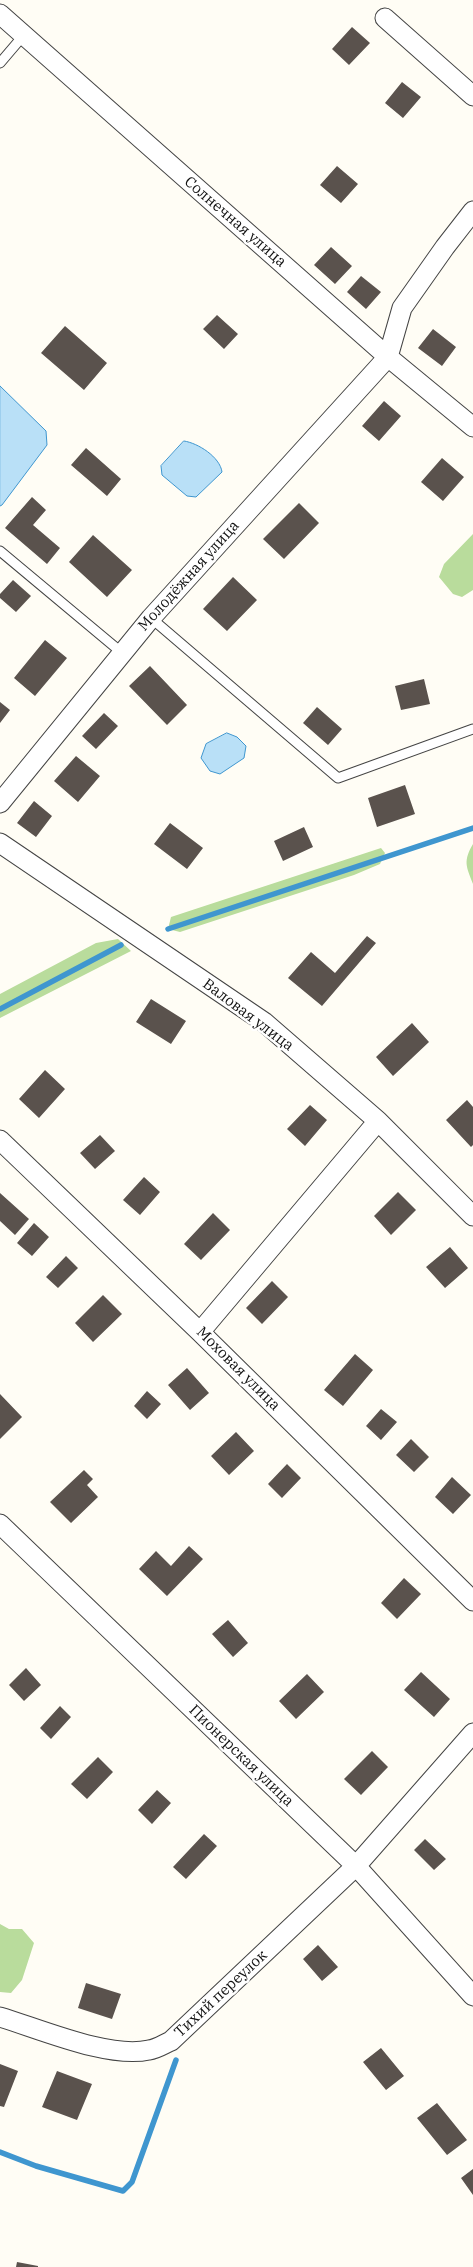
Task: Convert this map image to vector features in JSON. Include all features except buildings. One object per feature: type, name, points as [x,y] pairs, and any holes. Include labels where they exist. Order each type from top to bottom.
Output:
[{"type":"street","name":"Солнечная улица","points":[[0,14],[388,357],[473,428]]},
{"type":"street","points":[[385,18],[473,96]]},
{"type":"street","points":[[388,357],[402,308],[473,211]]},
{"type":"street","name":"Молодёжная улица","points":[[0,803],[121,652],[388,357]]},
{"type":"street","name":"Валовая улица","points":[[0,843],[264,1022],[378,1120],[473,1216]]},
{"type":"street","points":[[200,1332],[378,1120]]},
{"type":"street","name":"Моховая улица","points":[[0,1140],[200,1332],[473,1601]]},
{"type":"street","name":"Пионерская улица","points":[[0,1524],[356,1866],[473,1996]]},
{"type":"street","name":"Тихий переулок","points":[[0,2017],[97,2047],[124,2052],[150,2050],[171,2041],[356,1866],[473,1733]]},
{"type":"lane","points":[[0,64],[23,36]]},
{"type":"lane","points":[[0,551],[121,652]]},
{"type":"lane","points":[[151,618],[338,778],[473,729]]},
{"type":"green space","points":[[473,534],[473,590],[462,597],[453,594],[439,577],[444,564]]},
{"type":"green space","points":[[473,844],[473,884],[467,859]]},
{"type":"green space","points":[[381,848],[385,853],[380,864],[354,875],[180,932],[168,929],[171,917]]},
{"type":"green space","points":[[118,939],[131,951],[0,1018],[0,994],[96,943]]},
{"type":"green space","points":[[0,1924],[9,1929],[22,1929],[34,1943],[22,1980],[11,1993],[0,1992]]},
{"type":"water","points":[[0,386],[46,431],[47,445],[0,506]]},
{"type":"water","points":[[184,441],[202,448],[213,456],[222,472],[196,497],[187,496],[162,475],[161,466]]},
{"type":"water","points":[[227,733],[237,737],[246,746],[244,758],[220,774],[210,771],[201,758],[206,744]]},
{"type":"waterway","points":[[168,929],[473,828]]},
{"type":"waterway","points":[[0,1009],[121,945]]},
{"type":"waterway","points":[[0,2152],[36,2166],[123,2191],[132,2182],[176,2060]]}]
